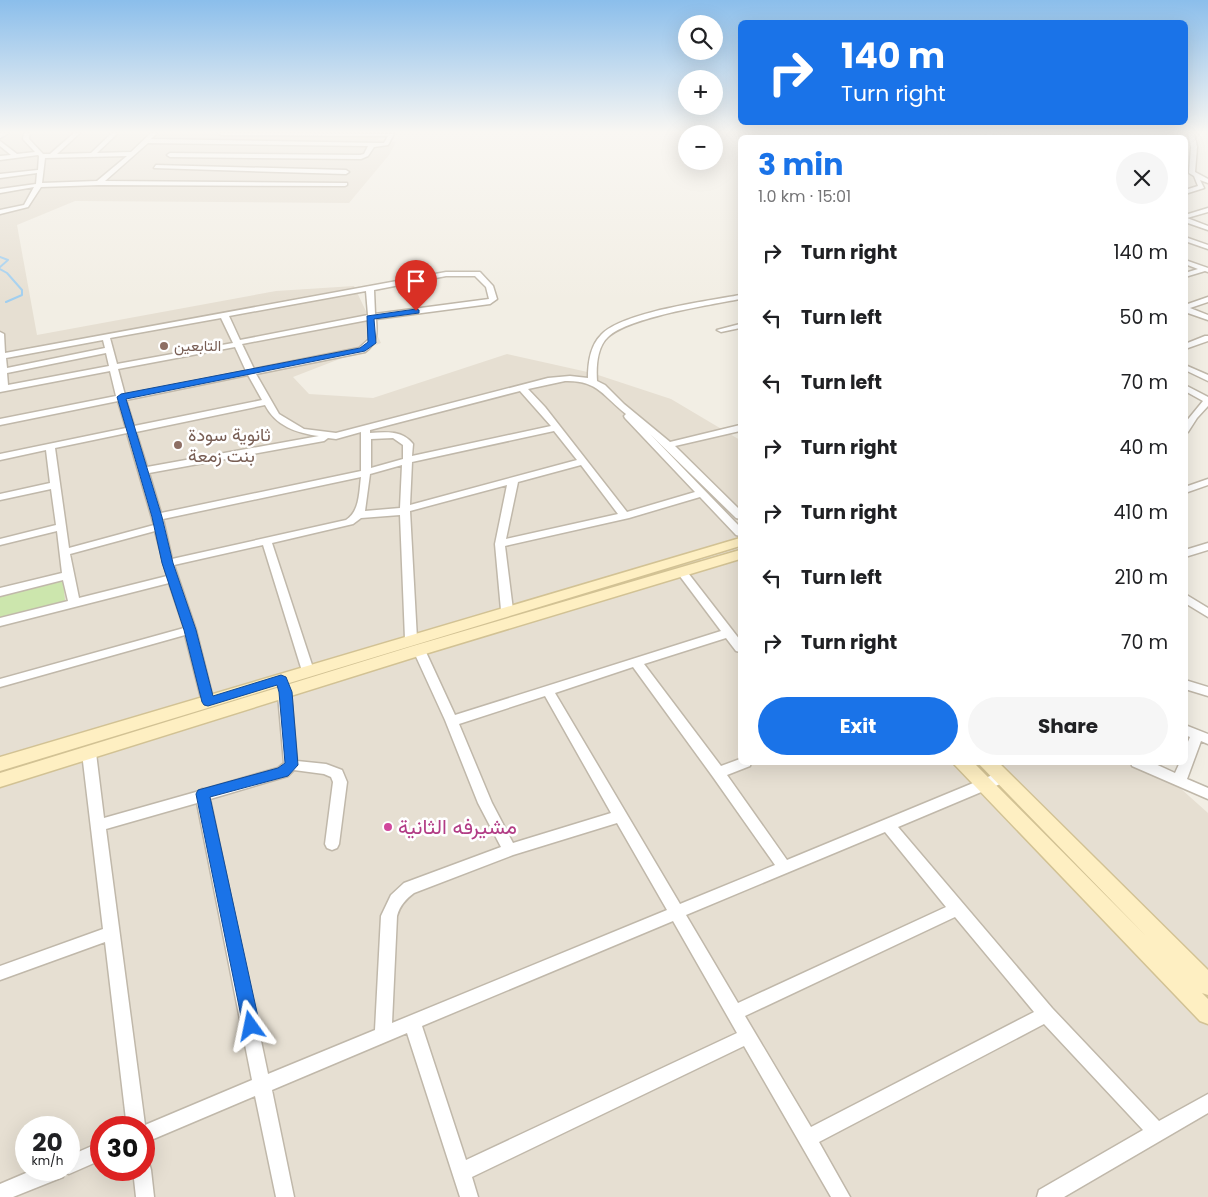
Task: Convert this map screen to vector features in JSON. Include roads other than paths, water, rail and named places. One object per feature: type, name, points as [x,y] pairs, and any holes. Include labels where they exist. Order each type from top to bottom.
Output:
[{"type":"street","points":[[0,191],[14,189]]},
{"type":"street","points":[[0,212],[26,206],[37,189]]},
{"type":"street","points":[[1188,217],[1208,210]]},
{"type":"street","points":[[1188,219],[1208,228]]},
{"type":"street","points":[[1188,240],[1208,247]]},
{"type":"street","points":[[1188,263],[1206,269]]},
{"type":"street","points":[[1188,274],[1206,269]]},
{"type":"street","points":[[0,334],[2,389],[370,317],[488,302],[494,299],[489,286],[478,274],[439,275],[2,356]]},
{"type":"street","points":[[0,422],[362,350],[372,343],[370,288]]},
{"type":"street","points":[[593,382],[593,359],[603,338],[610,331],[641,319],[736,298]]},
{"type":"street","points":[[1188,307],[1208,299]]},
{"type":"street","points":[[1188,309],[1208,318]]},
{"type":"street","points":[[224,315],[266,402],[275,416],[302,431],[336,436]]},
{"type":"street","points":[[721,330],[738,326]]},
{"type":"street","points":[[106,337],[172,578],[190,630],[208,702]]},
{"type":"street","points":[[1188,346],[1208,338]]},
{"type":"street","points":[[1194,344],[1208,349]]},
{"type":"street","points":[[2,371],[109,350]]},
{"type":"street","points":[[1188,369],[1208,378]]},
{"type":"street","points":[[143,471],[336,436],[366,433],[521,387],[574,378],[593,382],[605,390],[623,408],[648,426],[669,445],[738,514]]},
{"type":"street","points":[[521,387],[556,428],[624,516]]},
{"type":"street","points":[[1188,390],[1208,400],[1188,425]]},
{"type":"street","points":[[0,457],[266,402]]},
{"type":"street","points":[[623,408],[635,425],[738,531]]},
{"type":"street","points":[[65,552],[158,522],[365,473],[408,460],[556,428]]},
{"type":"street","points":[[669,445],[738,428]]},
{"type":"street","points":[[366,433],[404,438],[408,444],[405,509],[415,645],[452,721],[482,801],[510,850]]},
{"type":"street","points":[[168,563],[349,522],[358,515],[361,506],[365,473],[366,433]]},
{"type":"street","points":[[50,447],[68,575],[74,603]]},
{"type":"street","points":[[358,515],[400,512],[405,509],[581,462]]},
{"type":"street","points":[[507,610],[500,544],[513,481]]},
{"type":"street","points":[[1188,489],[1208,482]]},
{"type":"street","points":[[0,497],[55,485]]},
{"type":"street","points":[[500,544],[624,516],[701,493]]},
{"type":"street","points":[[0,542],[62,527]]},
{"type":"street","points":[[267,542],[308,671]]},
{"type":"street","points":[[0,764],[208,702],[283,686],[308,671],[415,645],[507,610],[738,543]]},
{"type":"street","points":[[1188,553],[1208,546]]},
{"type":"street","points":[[0,780],[89,753],[283,686],[415,645],[738,555]]},
{"type":"street","points":[[681,571],[738,646]]},
{"type":"street","points":[[0,592],[68,575]]},
{"type":"street","points":[[0,622],[172,578]]},
{"type":"street","points":[[1188,600],[1207,612]]},
{"type":"street","points":[[0,683],[190,630]]},
{"type":"street","points":[[452,721],[727,633]]},
{"type":"street","points":[[636,662],[718,773],[784,868]]},
{"type":"street","points":[[1188,685],[1208,692]]},
{"type":"street","points":[[283,686],[292,765]]},
{"type":"street","points":[[548,691],[841,1197]]},
{"type":"street","points":[[1188,758],[1197,735]]},
{"type":"street","points":[[89,753],[135,1116]]},
{"type":"street","points":[[98,826],[202,794],[283,772],[292,765],[326,769],[337,774],[340,782],[332,844]]},
{"type":"street","points":[[718,773],[738,765]]},
{"type":"street","points":[[966,765],[991,781],[1208,984]]},
{"type":"street","points":[[987,765],[991,781],[1208,1014]]},
{"type":"street","points":[[1144,765],[1208,794]]},
{"type":"street","points":[[1179,781],[1185,765]]},
{"type":"street","points":[[155,1129],[991,781]]},
{"type":"street","points":[[202,794],[264,1084],[285,1197]]},
{"type":"street","points":[[383,1034],[389,916],[393,903],[409,888],[510,850],[620,816]]},
{"type":"street","points":[[888,824],[1046,1014],[1157,1132]]},
{"type":"street","points":[[734,1013],[957,909]]},
{"type":"street","points":[[0,973],[112,933]]},
{"type":"street","points":[[807,1140],[1046,1014]]},
{"type":"street","points":[[412,1022],[469,1197]]},
{"type":"street","points":[[461,1172],[748,1036]]},
{"type":"street","points":[[1046,1197],[1208,1102]]},
{"type":"street","points":[[0,1193],[29,1181]]},
{"type":"street","points":[[143,1181],[145,1197]]},
{"type":"waterway","points":[[0,257],[8,260],[0,267]]},
{"type":"waterway","points":[[0,269],[7,273],[22,290],[22,295],[6,302]]},
{"type":"place","name":"التابعين","points":[[164,346]]},
{"type":"place","name":"ثانوية سودة بنت زمعة","points":[[178,445]]},
{"type":"place","name":"مشيرفه الثانية","points":[[388,827]]}]
